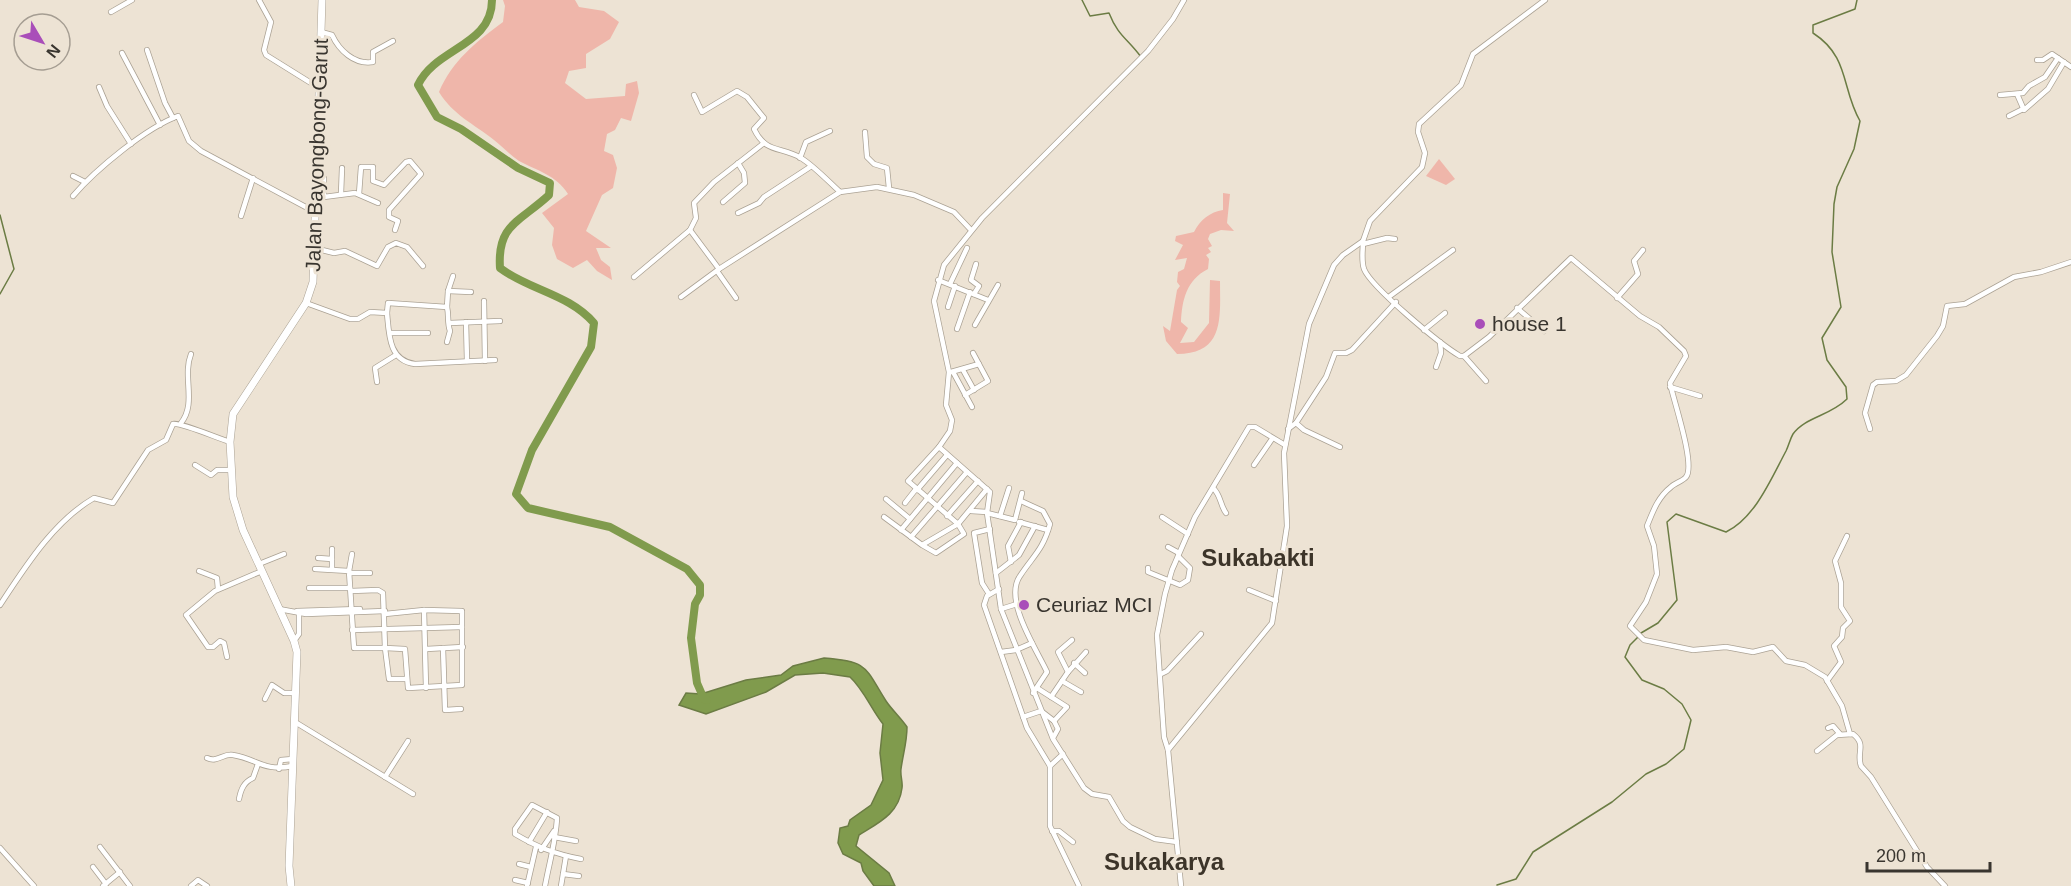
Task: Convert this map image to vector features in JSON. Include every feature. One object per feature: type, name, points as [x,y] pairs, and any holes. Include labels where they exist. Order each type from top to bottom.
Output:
[{"type":"main road","name":"Jalan Bayongbong-Garut","points":[[291,886],[289,874],[298,664],[294,641],[243,530],[233,497],[230,442],[233,414],[306,303],[313,282],[315,212],[320,197],[317,174],[322,0]]},
{"type":"street","points":[[111,12],[132,0]]},
{"type":"street","points":[[259,0],[271,22],[264,50],[266,56],[319,88]]},
{"type":"street","points":[[972,407],[951,372],[934,302],[938,280],[944,265],[971,230],[1141,57],[1173,19],[1184,0]]},
{"type":"street","points":[[1486,381],[1464,356],[1457,354],[1424,330],[1365,270],[1363,243],[1370,221],[1422,167],[1425,153],[1418,132],[1419,124],[1461,86],[1473,54],[1545,0]]},
{"type":"street","points":[[321,32],[332,34],[337,46],[352,58],[370,63],[373,52],[393,41]]},
{"type":"street","points":[[147,50],[173,118]]},
{"type":"street","points":[[122,53],[160,125]]},
{"type":"street","points":[[2037,60],[2043,60],[2052,54],[2071,67]]},
{"type":"street","points":[[2000,95],[2023,93],[2031,84],[2045,77],[2058,58]]},
{"type":"street","points":[[2009,116],[2023,109],[2048,89],[2064,62]]},
{"type":"street","points":[[99,87],[106,106],[131,144]]},
{"type":"street","points":[[694,95],[702,112],[737,91],[746,96],[764,118],[754,129],[764,144],[774,150],[800,158],[840,192]]},
{"type":"street","points":[[2017,94],[2023,109]]},
{"type":"street","points":[[74,196],[85,182],[131,144],[160,125],[179,117],[189,141],[201,151],[315,212]]},
{"type":"street","points":[[800,158],[806,142],[830,130]]},
{"type":"street","points":[[865,132],[865,153],[874,164],[886,168],[889,188]]},
{"type":"street","points":[[634,277],[694,225],[696,199],[714,182],[764,144]]},
{"type":"street","points":[[359,194],[361,167],[372,166],[374,182],[385,185],[406,162],[410,161],[421,174],[389,210],[389,217],[398,221],[395,230]]},
{"type":"street","points":[[723,202],[745,183],[744,173],[738,163]]},
{"type":"street","points":[[738,213],[759,203],[764,197],[810,167]]},
{"type":"street","points":[[341,194],[342,168]]},
{"type":"street","points":[[73,176],[85,182]]},
{"type":"street","points":[[241,216],[253,178]]},
{"type":"street","points":[[681,297],[718,270],[840,192],[877,186],[889,188],[948,208],[971,230]]},
{"type":"street","points":[[320,197],[359,194],[378,203]]},
{"type":"street","points":[[690,230],[735,298]]},
{"type":"street","points":[[1168,750],[1270,627],[1287,526],[1283,469],[1285,445],[1309,324],[1322,290],[1340,259],[1363,243],[1395,238]]},
{"type":"street","points":[[314,248],[332,253],[345,251],[377,266],[388,247],[396,243],[407,248],[423,266]]},
{"type":"street","points":[[948,307],[953,285],[967,248]]},
{"type":"street","points":[[1390,296],[1453,250]]},
{"type":"street","points":[[1617,298],[1638,274],[1634,261],[1643,250]]},
{"type":"street","points":[[1464,356],[1489,337],[1571,258],[1617,298],[1659,327],[1686,354],[1671,380],[1671,387],[1683,423],[1689,469],[1686,478],[1669,488],[1658,500],[1647,526],[1654,546],[1657,574],[1646,602],[1630,624],[1644,640],[1693,650],[1726,647],[1753,652],[1771,646],[1786,661],[1805,665],[1827,681],[1842,706],[1850,734]]},
{"type":"street","points":[[1870,429],[1865,413],[1873,385],[1877,382],[1896,381],[1908,372],[1943,326],[1947,306],[1965,303],[2014,277],[2041,272],[2071,262]]},
{"type":"street","points":[[976,264],[972,280],[979,286]]},
{"type":"street","points":[[447,342],[450,331],[446,323],[448,291],[453,276]]},
{"type":"street","points":[[957,329],[972,293],[985,279]]},
{"type":"street","points":[[938,280],[988,300]]},
{"type":"street","points":[[975,325],[998,285]]},
{"type":"street","points":[[448,291],[471,292]]},
{"type":"street","points":[[484,301],[482,321],[485,362]]},
{"type":"street","points":[[1288,429],[1296,423],[1309,399],[1326,377],[1335,353],[1346,353],[1352,350],[1396,302]]},
{"type":"street","points":[[306,303],[350,319],[358,319],[370,312],[387,313]]},
{"type":"street","points":[[447,307],[388,303],[387,313],[392,349],[396,356],[412,364],[495,360]]},
{"type":"street","points":[[1517,308],[1544,331]]},
{"type":"street","points":[[1424,330],[1445,313]]},
{"type":"street","points":[[450,323],[500,321]]},
{"type":"street","points":[[466,322],[467,361]]},
{"type":"street","points":[[390,333],[428,333]]},
{"type":"street","points":[[1436,367],[1441,354],[1440,342]]},
{"type":"street","points":[[965,394],[988,381],[972,353]]},
{"type":"street","points":[[181,423],[188,413],[187,376],[191,354]]},
{"type":"street","points":[[377,382],[375,368],[396,356]]},
{"type":"street","points":[[951,372],[979,364]]},
{"type":"street","points":[[963,370],[974,390]]},
{"type":"street","points":[[884,517],[933,553],[939,552],[963,536],[958,524],[908,481],[939,447],[951,426],[946,405],[951,372]]},
{"type":"street","points":[[1671,387],[1700,396]]},
{"type":"street","points":[[0,605],[47,541],[70,515],[94,498],[113,502],[148,450],[165,440],[173,424],[181,423],[212,438],[230,442]]},
{"type":"street","points":[[1296,423],[1304,430],[1340,447]]},
{"type":"street","points":[[1180,886],[1168,750],[1164,737],[1157,635],[1169,582],[1188,534],[1249,427],[1255,427],[1285,445]]},
{"type":"street","points":[[1254,465],[1272,439]]},
{"type":"street","points":[[939,447],[991,494],[987,512],[1001,609],[1053,739],[1084,788],[1092,794],[1109,797],[1123,821],[1155,840],[1177,842]]},
{"type":"street","points":[[905,503],[946,455]]},
{"type":"street","points":[[901,530],[957,464]]},
{"type":"street","points":[[195,465],[211,475],[217,470],[231,470]]},
{"type":"street","points":[[911,537],[967,472]]},
{"type":"street","points":[[947,516],[978,481]]},
{"type":"street","points":[[1000,516],[1009,488]]},
{"type":"street","points":[[1213,488],[1218,492],[1221,506],[1226,513]]},
{"type":"street","points":[[922,545],[958,524],[987,489]]},
{"type":"street","points":[[1015,520],[1022,493]]},
{"type":"street","points":[[886,499],[910,519]]},
{"type":"street","points":[[1020,501],[1036,506],[1047,515],[1048,530],[1034,560],[1017,580],[1017,604],[1047,672],[1033,693]]},
{"type":"street","points":[[971,511],[987,512],[1048,530]]},
{"type":"street","points":[[1162,517],[1188,534]]},
{"type":"street","points":[[1011,562],[1008,546],[1021,522]]},
{"type":"street","points":[[996,573],[1023,551],[1035,526]]},
{"type":"street","points":[[989,594],[982,585],[974,533],[990,529]]},
{"type":"street","points":[[1827,681],[1842,660],[1834,646],[1842,637],[1843,627],[1850,621],[1841,607],[1841,583],[1835,561],[1847,536]]},
{"type":"street","points":[[1148,568],[1148,573],[1180,585],[1189,577],[1190,565],[1168,547]]},
{"type":"street","points":[[332,549],[332,569]]},
{"type":"street","points":[[227,657],[224,643],[220,641],[213,647],[208,647],[186,615],[218,589],[284,554]]},
{"type":"street","points":[[279,609],[297,612],[351,611],[370,610],[459,610],[463,613],[462,685],[444,688],[409,688],[406,679],[404,648],[354,648],[351,611],[350,572],[352,554]]},
{"type":"street","points":[[318,558],[332,559]]},
{"type":"street","points":[[315,569],[370,573]]},
{"type":"street","points":[[199,571],[217,578],[218,589]]},
{"type":"street","points":[[309,588],[382,591],[389,679],[406,679]]},
{"type":"street","points":[[999,589],[989,594],[984,605],[1023,717],[1050,766],[1052,831],[1079,886]]},
{"type":"street","points":[[1249,590],[1276,601]]},
{"type":"street","points":[[1001,609],[1017,604]]},
{"type":"street","points":[[424,610],[426,688]]},
{"type":"street","points":[[294,641],[299,634],[297,612]]},
{"type":"street","points":[[352,630],[462,627]]},
{"type":"street","points":[[1161,674],[1167,671],[1201,634]]},
{"type":"street","points":[[1068,672],[1058,654],[1072,640]]},
{"type":"street","points":[[1000,652],[1016,650],[1032,642]]},
{"type":"street","points":[[426,649],[463,647]]},
{"type":"street","points":[[443,648],[445,710],[461,709]]},
{"type":"street","points":[[1051,697],[1074,663],[1086,652]]},
{"type":"street","points":[[1074,663],[1085,673]]},
{"type":"street","points":[[1062,681],[1081,692]]},
{"type":"street","points":[[265,699],[272,685],[284,693],[296,693]]},
{"type":"street","points":[[1037,688],[1067,709],[1054,721]]},
{"type":"street","points":[[1023,717],[1041,711]]},
{"type":"street","points":[[1041,711],[1054,721],[1058,729],[1053,739]]},
{"type":"street","points":[[295,722],[413,794]]},
{"type":"street","points":[[1828,728],[1833,726],[1840,734]]},
{"type":"street","points":[[1817,752],[1840,734],[1856,736],[1862,745],[1861,766],[1871,777],[1928,867],[1945,886]]},
{"type":"street","points":[[385,777],[408,741]]},
{"type":"street","points":[[1050,766],[1063,754]]},
{"type":"street","points":[[207,758],[216,760],[235,755],[279,769],[293,763]]},
{"type":"street","points":[[279,769],[281,760],[293,763]]},
{"type":"street","points":[[239,799],[245,782],[253,778],[258,764]]},
{"type":"street","points":[[544,886],[551,853],[554,837],[556,829],[557,818],[532,805],[515,829],[515,834],[541,850],[551,853],[581,859]]},
{"type":"street","points":[[529,842],[547,812]]},
{"type":"street","points":[[541,850],[556,829]]},
{"type":"street","points":[[1052,831],[1059,831],[1073,842]]},
{"type":"street","points":[[554,837],[576,841]]},
{"type":"street","points":[[100,847],[130,886]]},
{"type":"street","points":[[515,880],[527,885],[536,847]]},
{"type":"street","points":[[0,848],[34,886]]},
{"type":"street","points":[[561,886],[566,856]]},
{"type":"street","points":[[519,864],[531,867]]},
{"type":"street","points":[[93,867],[104,885],[120,872]]},
{"type":"street","points":[[563,873],[579,876]]},
{"type":"street","points":[[191,886],[199,880],[207,886]]},
{"type":"shaded area","points":[[503,0],[575,0],[579,7],[604,11],[619,22],[610,39],[586,54],[586,68],[569,71],[565,83],[586,99],[625,96],[626,84],[637,81],[639,93],[631,121],[621,118],[615,130],[607,134],[604,151],[613,155],[617,168],[613,188],[602,195],[586,231],[611,248],[596,248],[601,260],[610,267],[612,280],[597,271],[587,260],[573,268],[557,259],[552,245],[554,228],[542,213],[568,194],[558,182],[516,159],[457,113],[439,92],[458,62],[474,45],[503,22],[505,6]]},
{"type":"shaded area","points":[[1439,159],[1455,179],[1446,185],[1426,176]]},
{"type":"shaded area","points":[[1223,193],[1230,194],[1227,223],[1234,231],[1221,230],[1210,234],[1208,239],[1212,246],[1208,248],[1211,252],[1206,255],[1209,259],[1208,269],[1190,285],[1184,299],[1181,322],[1188,328],[1180,343],[1194,342],[1209,323],[1210,280],[1220,281],[1217,331],[1204,348],[1177,354],[1166,341],[1163,326],[1170,331],[1177,290],[1180,286],[1177,282],[1178,272],[1184,269],[1187,258],[1175,260],[1183,245],[1175,241],[1176,236],[1194,232],[1206,217],[1223,210]]},
{"type":"shaded area","points":[[824,658],[850,661],[864,668],[888,704],[907,727],[901,769],[902,786],[897,805],[887,817],[859,835],[856,846],[889,873],[895,886],[874,886],[863,871],[861,863],[843,854],[838,843],[840,828],[848,826],[850,820],[871,805],[883,780],[880,753],[883,724],[850,677],[823,673],[795,675],[766,692],[706,714],[679,705],[686,693],[701,694],[746,680],[781,675],[793,666]]},
{"type":"waterway","points":[[492,0],[490,15],[483,27],[437,63],[418,85],[437,117],[461,129],[518,168],[550,183],[549,195],[512,225],[507,233],[502,242],[500,268],[523,282],[573,305],[594,323],[591,347],[532,450],[516,494],[528,508],[610,527],[687,569],[700,585],[691,638],[697,683],[704,699],[707,700]]},
{"type":"waterway","points":[[1082,0],[1090,16],[1109,13],[1112,21],[1141,57]]},
{"type":"waterway","points":[[1641,633],[1658,623],[1677,600],[1667,522],[1676,514],[1726,532],[1736,526],[1754,508],[1761,497],[1798,428],[1847,399],[1846,387],[1827,360],[1822,338],[1841,307],[1832,252],[1834,204],[1837,187],[1854,149],[1860,121],[1839,63],[1825,42],[1813,33],[1813,25],[1855,9],[1857,0]]},
{"type":"waterway","points":[[0,215],[14,269],[0,294]]},
{"type":"waterway","points":[[1497,885],[1516,879],[1533,852],[1612,802],[1646,774],[1666,764],[1684,749],[1691,720],[1682,704],[1664,689],[1642,680],[1625,657],[1630,645],[1638,637]]},
{"type":"place","name":"house 1","points":[[1480,324]]},
{"type":"place","name":"Ceuriaz MCI","points":[[1024,605]]},
{"type":"district","name":"Sukabakti","points":[[1258,558]]},
{"type":"district","name":"Sukakarya","points":[[1164,862]]}]
